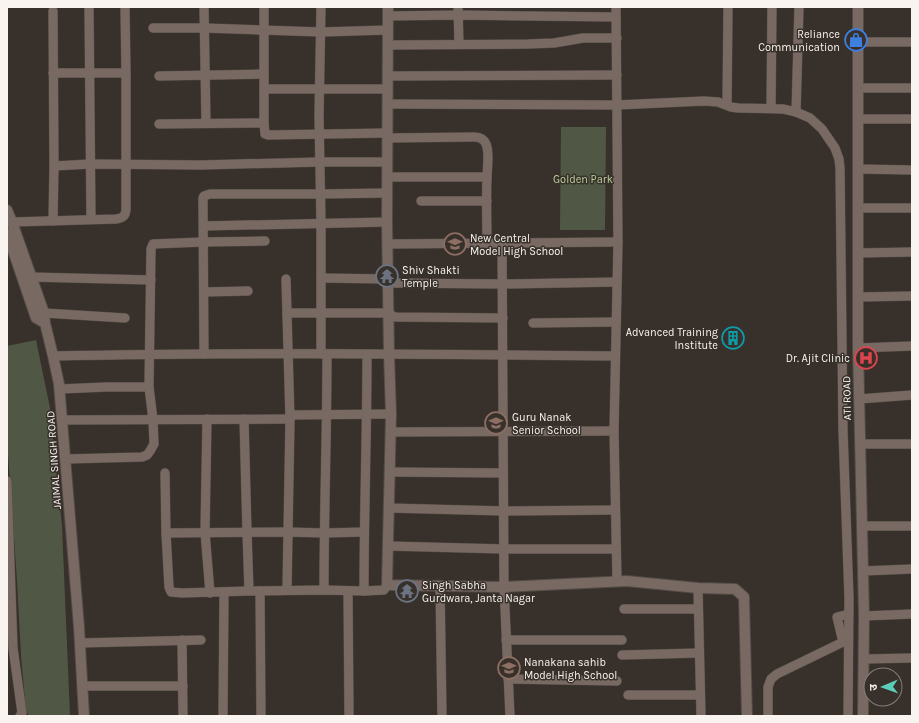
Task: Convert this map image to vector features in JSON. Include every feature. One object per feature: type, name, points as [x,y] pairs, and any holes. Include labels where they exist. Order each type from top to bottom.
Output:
[{"type":"street","points":[[12,222],[116,219],[121,218],[126,214],[125,7]]},
{"type":"street","points":[[204,7],[206,123]]},
{"type":"street","points":[[264,7],[265,134],[480,138],[487,145],[487,243]]},
{"type":"street","points":[[321,7],[319,90],[321,313],[327,415],[324,590]]},
{"type":"street","points":[[616,7],[618,242],[614,431],[617,581]]},
{"type":"street","points":[[727,105],[728,7]]},
{"type":"street","points":[[771,108],[772,7]]},
{"type":"street","points":[[796,112],[799,7]]},
{"type":"street","name":"ATI ROAD","points":[[858,7],[858,348],[864,616],[863,716]]},
{"type":"street","points":[[89,8],[91,219]]},
{"type":"street","points":[[53,11],[53,221]]},
{"type":"street","points":[[165,472],[166,533],[169,587],[171,592],[210,593],[287,590],[384,590],[387,586],[391,432],[388,354],[387,222],[388,12],[458,11],[616,17]]},
{"type":"street","points":[[458,11],[459,44]]},
{"type":"street","points":[[153,28],[264,29],[321,32],[388,30]]},
{"type":"street","points":[[388,45],[554,43],[583,38],[617,38]]},
{"type":"street","points":[[858,42],[912,42]]},
{"type":"street","points":[[53,73],[126,73]]},
{"type":"street","points":[[159,76],[264,74]]},
{"type":"street","points":[[388,76],[617,75]]},
{"type":"street","points":[[858,88],[912,88]]},
{"type":"street","points":[[264,89],[387,89]]},
{"type":"street","points":[[387,104],[617,105],[704,101],[718,102],[738,108],[771,108],[796,112],[810,118],[822,129],[835,148],[839,159],[843,431],[849,598],[848,716]]},
{"type":"street","points":[[858,119],[912,119]]},
{"type":"street","points":[[159,124],[264,123]]},
{"type":"street","points":[[54,166],[90,164],[201,165],[387,162]]},
{"type":"street","points":[[858,169],[912,170]]},
{"type":"street","points":[[387,177],[486,177]]},
{"type":"street","points":[[204,354],[204,196],[207,194],[387,193]]},
{"type":"street","points":[[421,201],[487,201]]},
{"type":"street","points":[[858,208],[912,208]]},
{"type":"street","name":"JAIMAL SINGH ROAD","points":[[7,210],[45,318],[60,389],[80,643],[84,716]]},
{"type":"street","points":[[204,226],[387,222]]},
{"type":"street","points":[[7,232],[36,318],[125,318]]},
{"type":"street","points":[[66,458],[142,457],[147,455],[154,444],[150,387],[151,249],[153,244],[265,241]]},
{"type":"street","points":[[502,242],[504,587],[510,716]]},
{"type":"street","points":[[388,244],[618,242]]},
{"type":"street","points":[[858,253],[912,252]]},
{"type":"street","points":[[31,277],[151,280]]},
{"type":"street","points":[[321,278],[502,284],[617,282]]},
{"type":"street","points":[[286,279],[290,417],[287,590]]},
{"type":"street","points":[[204,292],[248,291]]},
{"type":"street","points":[[859,297],[912,296]]},
{"type":"street","points":[[287,313],[388,313],[396,317],[503,318]]},
{"type":"street","points":[[533,323],[616,322]]},
{"type":"street","points":[[858,348],[912,346]]},
{"type":"street","points":[[53,356],[150,354],[616,356]]},
{"type":"street","points":[[364,591],[367,354]]},
{"type":"street","points":[[60,389],[150,387]]},
{"type":"street","points":[[859,399],[912,395]]},
{"type":"street","points":[[63,420],[244,419],[391,414]]},
{"type":"street","points":[[207,419],[205,532],[210,593]]},
{"type":"street","points":[[244,419],[249,591]]},
{"type":"street","points":[[391,432],[614,431]]},
{"type":"street","points":[[860,444],[912,444]]},
{"type":"street","points":[[390,472],[503,473]]},
{"type":"street","points":[[7,481],[13,648],[22,715]]},
{"type":"street","points":[[389,508],[504,511],[615,510]]},
{"type":"street","points":[[862,526],[912,526]]},
{"type":"street","points":[[166,533],[364,532]]},
{"type":"street","points":[[388,546],[616,549]]},
{"type":"street","points":[[862,571],[912,569]]},
{"type":"street","points":[[387,586],[504,587],[627,581],[698,588],[735,589],[744,597],[746,716]]},
{"type":"street","points":[[440,586],[442,716]]},
{"type":"street","points":[[698,588],[701,716]]},
{"type":"street","points":[[260,591],[261,716]]},
{"type":"street","points":[[348,591],[350,716]]},
{"type":"street","points":[[223,716],[224,592]]},
{"type":"street","points":[[624,609],[698,609]]},
{"type":"street","points":[[768,716],[768,687],[771,679],[777,674],[843,642],[837,617],[849,614]]},
{"type":"street","points":[[864,616],[912,614]]},
{"type":"street","points":[[182,640],[183,716]]},
{"type":"street","points":[[80,643],[201,640]]},
{"type":"street","points":[[506,640],[622,640]]},
{"type":"street","points":[[622,655],[699,653]]},
{"type":"street","points":[[864,659],[912,658]]},
{"type":"street","points":[[508,679],[617,680]]},
{"type":"street","points":[[82,686],[183,686]]},
{"type":"street","points":[[628,695],[700,695]]},
{"type":"green space","name":"Golden Park","points":[[561,127],[606,127],[605,230],[560,230]]},
{"type":"green space","points":[[36,340],[50,408],[62,526],[70,716],[29,716],[26,711],[7,439],[7,346]]},
{"type":"place","name":"Reliance Communication","points":[[856,40]]},
{"type":"place","name":"New Central Model High School","points":[[455,244]]},
{"type":"place","name":"Shiv Shakti Temple","points":[[387,276]]},
{"type":"place","name":"Advanced Training Institute","points":[[733,338]]},
{"type":"place","name":"Dr. Ajit Clinic","points":[[866,358]]},
{"type":"place","name":"Guru Nanak Senior School","points":[[496,423]]},
{"type":"place","name":"Singh Sabha Gurdwara, Janta Nagar","points":[[407,591]]},
{"type":"place","name":"Nanakana sahib Model High School","points":[[509,668]]}]
